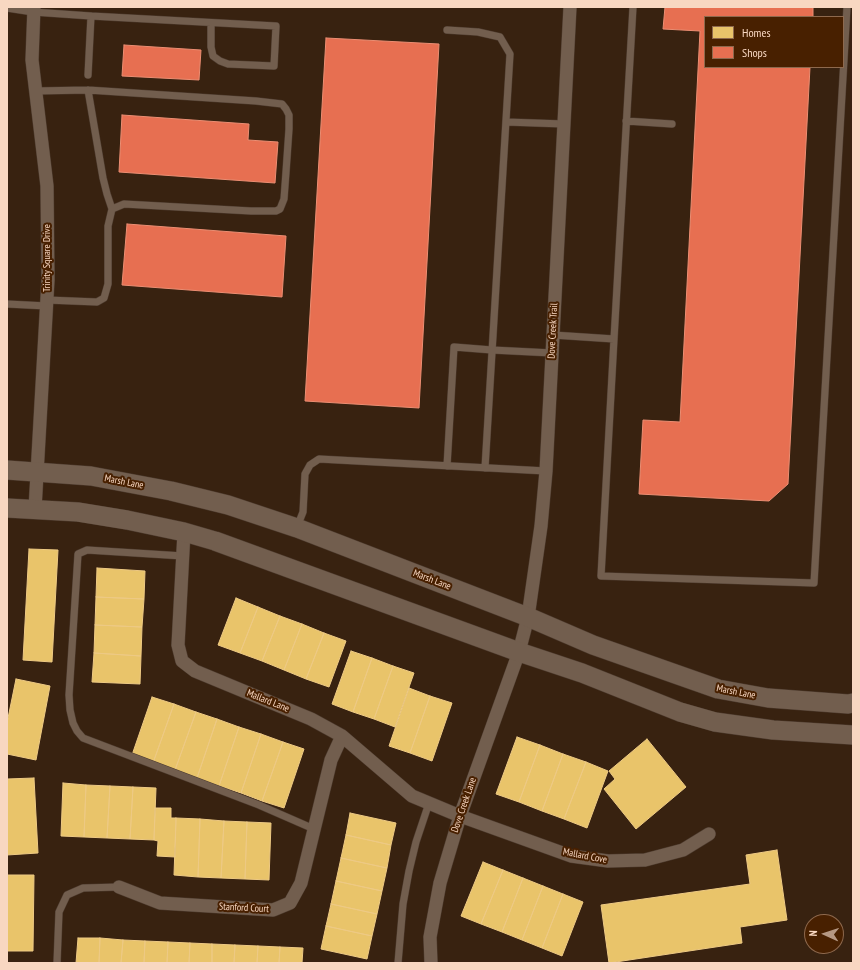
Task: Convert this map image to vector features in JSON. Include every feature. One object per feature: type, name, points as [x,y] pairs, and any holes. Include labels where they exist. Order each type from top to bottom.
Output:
[{"type":"main road","name":"Marsh Lane","points":[[7,470],[91,476],[171,491],[228,505],[297,528],[528,616],[593,645],[718,689],[768,698],[848,704],[853,703]]},
{"type":"main road","points":[[7,508],[78,512],[127,520],[184,532],[519,652],[582,673],[680,712],[715,722],[773,730],[853,736]]},
{"type":"street","name":"Dove Creek Trail","points":[[519,652],[528,616],[541,526],[546,471],[570,7]]},
{"type":"street","name":"Trinity Square Drive","points":[[33,9],[32,60],[46,186],[48,280],[35,509]]},
{"type":"street","name":"Mallard Lane","points":[[184,532],[178,645],[182,661],[195,671],[312,719],[342,736],[412,796],[460,816]]},
{"type":"street","name":"Dove Creek Lane","points":[[431,963],[430,937],[440,883],[460,816],[519,652]]},
{"type":"street","name":"Stanford Court","points":[[119,887],[160,903],[273,910],[290,902],[302,883],[331,760],[342,736]]},
{"type":"street","name":"Mallard Cove","points":[[460,816],[571,856],[608,861],[645,860],[683,850],[709,834]]},
{"type":"lane","points":[[633,7],[601,576],[814,584],[844,68]]},
{"type":"lane","points":[[844,59],[847,7]]},
{"type":"lane","points":[[7,8],[33,9],[91,16],[276,26],[274,66],[228,64],[220,61],[213,56],[211,47],[211,23]]},
{"type":"lane","points":[[88,75],[91,16]]},
{"type":"lane","points":[[447,30],[478,32],[500,37],[510,54],[485,468]]},
{"type":"lane","points":[[7,304],[98,302],[104,298],[108,284],[108,226],[112,209],[103,178],[88,90]]},
{"type":"lane","points":[[35,91],[88,90],[256,101],[282,104],[289,114],[284,199],[280,209],[276,211],[251,211],[124,204],[112,209]]},
{"type":"lane","points":[[626,121],[672,124]]},
{"type":"lane","points":[[506,122],[564,124]]},
{"type":"lane","points":[[553,335],[614,339]]},
{"type":"lane","points":[[447,466],[454,347],[552,354]]},
{"type":"lane","points":[[297,528],[303,512],[305,474],[310,465],[319,459],[546,471]]},
{"type":"lane","points":[[182,556],[87,550],[78,554],[69,695],[73,723],[83,738],[260,805],[314,829]]},
{"type":"lane","points":[[398,963],[409,871],[416,842],[429,803]]},
{"type":"lane","points":[[57,963],[58,912],[67,895],[83,888],[119,887]]},
{"type":"building: Homes","points":[[29,549],[58,550],[52,662],[23,660]]},
{"type":"building: Homes","points":[[97,568],[145,571],[144,599],[96,597]]},
{"type":"building: Homes","points":[[96,597],[144,599],[142,627],[95,625]]},
{"type":"building: Homes","points":[[236,598],[258,607],[240,653],[218,645]]},
{"type":"building: Homes","points":[[258,607],[280,616],[262,661],[240,653]]},
{"type":"building: Homes","points":[[280,616],[302,624],[284,670],[262,661]]},
{"type":"building: Homes","points":[[302,624],[324,633],[306,679],[284,670]]},
{"type":"building: Homes","points":[[95,625],[142,627],[141,656],[94,653]]},
{"type":"building: Homes","points":[[324,633],[346,641],[329,687],[306,679]]},
{"type":"building: Homes","points":[[351,651],[372,658],[353,712],[332,704]]},
{"type":"building: Homes","points":[[94,653],[141,656],[140,684],[92,682]]},
{"type":"building: Homes","points":[[372,658],[393,666],[374,719],[353,712]]},
{"type":"building: Homes","points":[[393,666],[414,673],[395,727],[374,719]]},
{"type":"building: Homes","points":[[16,679],[50,686],[36,760],[7,754],[7,723]]},
{"type":"building: Homes","points":[[409,688],[430,696],[410,753],[389,746]]},
{"type":"building: Homes","points":[[430,696],[452,703],[432,761],[410,753]]},
{"type":"building: Homes","points":[[152,697],[174,704],[153,763],[132,755]]},
{"type":"building: Homes","points":[[174,704],[196,712],[175,770],[153,763]]},
{"type":"building: Homes","points":[[196,712],[217,719],[197,778],[175,770]]},
{"type":"building: Homes","points":[[217,719],[239,727],[219,786],[197,778]]},
{"type":"building: Homes","points":[[239,727],[261,734],[241,793],[219,786]]},
{"type":"building: Homes","points":[[261,734],[283,742],[262,801],[241,793]]},
{"type":"building: Homes","points":[[517,737],[540,745],[519,802],[496,794]]},
{"type":"building: Homes","points":[[647,739],[686,787],[636,829],[604,789],[615,779],[609,771]]},
{"type":"building: Homes","points":[[283,742],[304,749],[284,808],[262,801]]},
{"type":"building: Homes","points":[[540,745],[563,754],[542,811],[519,802]]},
{"type":"building: Homes","points":[[563,754],[586,762],[564,819],[542,811]]},
{"type":"building: Homes","points":[[586,762],[608,771],[587,828],[564,819]]},
{"type":"building: Homes","points":[[34,778],[38,853],[7,855],[7,779]]},
{"type":"building: Homes","points":[[63,783],[86,785],[84,837],[61,836]]},
{"type":"building: Homes","points":[[86,785],[110,786],[107,838],[84,837]]},
{"type":"building: Homes","points":[[110,786],[133,787],[130,839],[107,838]]},
{"type":"building: Homes","points":[[133,787],[156,788],[154,840],[130,839]]},
{"type":"building: Homes","points":[[155,808],[171,808],[171,818],[176,818],[175,857],[157,856],[158,841],[154,840]]},
{"type":"building: Homes","points":[[350,813],[396,823],[391,845],[346,835]]},
{"type":"building: Homes","points":[[176,818],[200,819],[198,877],[174,875]]},
{"type":"building: Homes","points":[[200,819],[224,821],[221,878],[198,877]]},
{"type":"building: Homes","points":[[224,821],[247,822],[245,879],[221,878]]},
{"type":"building: Homes","points":[[247,822],[271,823],[269,880],[245,879]]},
{"type":"building: Homes","points":[[346,835],[391,845],[387,868],[341,858]]},
{"type":"building: Homes","points":[[777,850],[787,920],[740,927],[742,943],[609,963],[601,905],[750,884],[746,855]]},
{"type":"building: Homes","points":[[341,858],[387,868],[382,891],[336,881]]},
{"type":"building: Homes","points":[[483,862],[503,870],[481,924],[461,916]]},
{"type":"building: Homes","points":[[503,870],[523,878],[502,932],[481,924]]},
{"type":"building: Homes","points":[[7,875],[34,875],[33,951],[7,951]]},
{"type":"building: Homes","points":[[523,878],[543,886],[522,940],[502,932]]},
{"type":"building: Homes","points":[[336,881],[382,891],[377,914],[331,904]]},
{"type":"building: Homes","points":[[543,886],[563,894],[542,948],[522,940]]},
{"type":"building: Homes","points":[[563,894],[583,902],[562,956],[542,948]]},
{"type":"building: Homes","points":[[331,904],[377,914],[372,936],[326,926]]},
{"type":"building: Homes","points":[[326,926],[372,936],[367,959],[321,949]]},
{"type":"building: Homes","points":[[78,938],[100,938],[99,963],[76,963]]},
{"type":"building: Homes","points":[[100,938],[123,940],[121,963],[99,963]]},
{"type":"building: Homes","points":[[123,940],[145,941],[144,963],[121,963]]},
{"type":"building: Homes","points":[[145,941],[168,942],[167,963],[144,963]]},
{"type":"building: Homes","points":[[168,942],[190,943],[189,963],[167,963]]},
{"type":"building: Homes","points":[[190,943],[212,944],[212,963],[189,963]]},
{"type":"building: Homes","points":[[212,944],[235,945],[234,963],[212,963]]},
{"type":"building: Homes","points":[[235,945],[258,946],[257,963],[234,963]]},
{"type":"building: Homes","points":[[258,946],[280,947],[279,963],[257,963]]},
{"type":"building: Homes","points":[[280,947],[303,948],[302,963],[279,963]]},
{"type":"building: Shops","points":[[665,7],[813,7],[813,16],[704,16],[704,68],[810,68],[788,484],[769,501],[639,494],[643,420],[680,422],[700,31],[663,29]]},
{"type":"building: Shops","points":[[326,38],[439,44],[419,408],[305,401]]},
{"type":"building: Shops","points":[[124,45],[201,50],[199,80],[122,76]]},
{"type":"building: Shops","points":[[122,115],[249,124],[248,140],[278,142],[275,183],[119,172]]},
{"type":"building: Shops","points":[[127,224],[286,236],[282,297],[122,285]]}]
